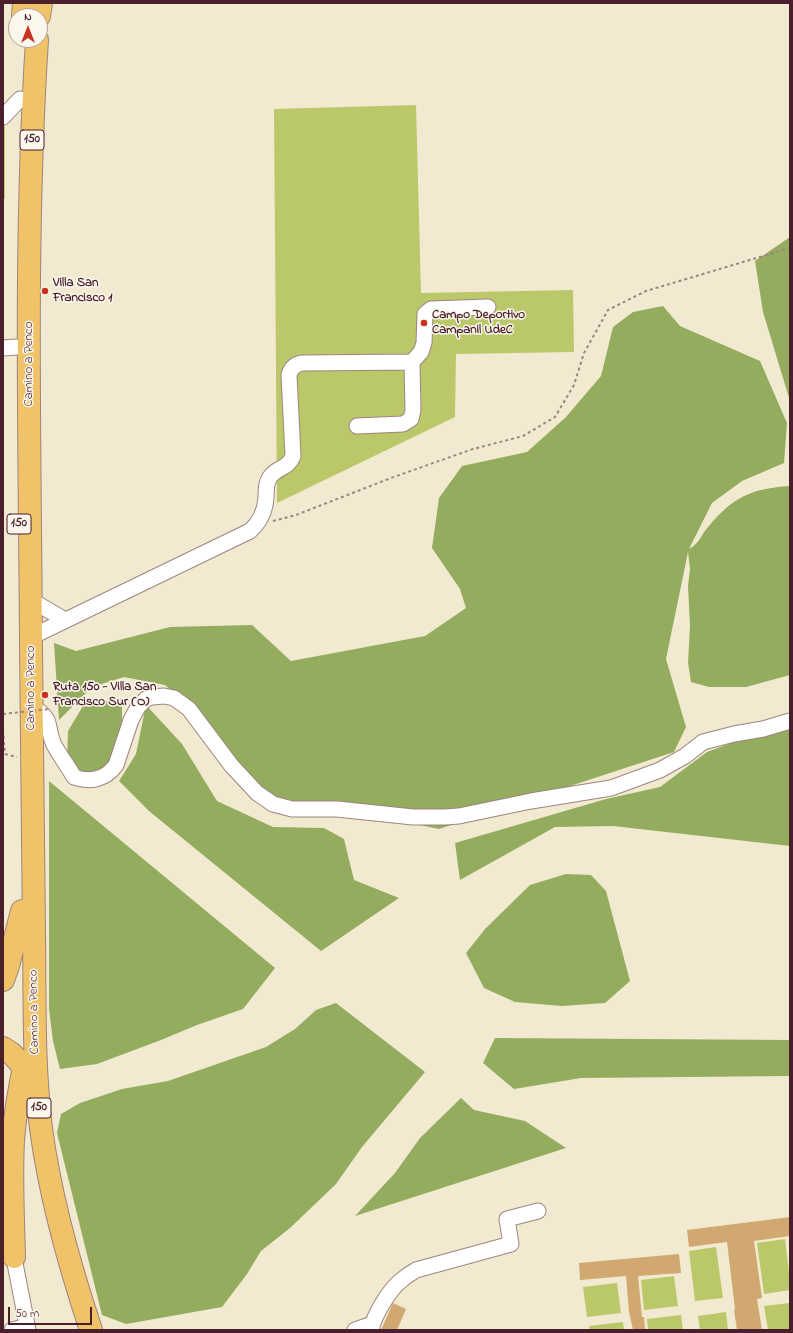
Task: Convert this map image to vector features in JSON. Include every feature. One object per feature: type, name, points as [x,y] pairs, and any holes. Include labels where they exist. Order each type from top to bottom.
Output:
[{"type":"highway","name":"Camino a Penco","points":[[22,48],[10,347],[21,758],[24,1067],[30,1130],[42,1197],[60,1270],[79,1330]]},
{"type":"highway","name":"Camino a Penco","points":[[37,48],[30,202],[31,636],[40,708],[35,1048],[38,1098],[47,1166],[72,1270],[91,1330]]},
{"type":"highway","points":[[3,980],[22,912]]},
{"type":"highway","points":[[3,1048],[12,1054],[24,1067],[13,1139],[11,1263]]},
{"type":"street","points":[[3,117],[20,100]]},
{"type":"street","points":[[357,426],[403,424],[411,419],[413,410],[412,362],[421,352],[424,343],[425,314],[431,309],[488,307]]},
{"type":"street","points":[[31,636],[250,531],[258,524],[264,511],[266,486],[270,477],[290,463],[293,456],[290,375],[294,367],[302,362],[412,362]]},
{"type":"street","points":[[31,600],[65,620]]},
{"type":"street","points":[[40,708],[40,711],[48,722],[54,744],[74,777],[79,779],[100,779],[113,770],[134,714],[138,708],[146,699],[164,696],[174,698],[189,709],[231,765],[257,793],[273,804],[292,809],[337,809],[424,818],[459,816],[532,801],[611,788],[660,770],[685,756],[703,742],[734,734],[763,729],[790,721]]},
{"type":"street","points":[[3,1198],[11,1263],[27,1328],[12,1330]]},
{"type":"street","points":[[355,1330],[371,1327],[379,1310],[393,1288],[402,1279],[416,1270],[511,1244],[507,1219],[538,1211]]},
{"type":"path","points":[[258,524],[296,515],[473,448],[523,436],[555,417],[574,385],[584,353],[608,310],[646,291],[790,248]]},
{"type":"path","points":[[3,714],[40,708]]},
{"type":"path","points":[[3,730],[5,754],[21,758]]},
{"type":"green space","name":"Campo Deportivo Campanil UdeC","points":[[416,105],[421,293],[573,290],[574,352],[456,354],[455,417],[277,503],[274,109]]},
{"type":"green space","points":[[5,124],[5,199],[3,199],[3,126]]},
{"type":"green space","points":[[790,237],[790,401],[763,312],[755,261]]},
{"type":"green space","points":[[663,306],[680,326],[760,361],[787,423],[784,463],[742,481],[712,503],[689,549],[698,542],[717,516],[735,501],[764,489],[790,486],[790,675],[746,687],[709,687],[691,682],[688,663],[690,625],[688,586],[690,569],[688,552],[666,659],[686,727],[674,752],[439,829],[351,811],[277,807],[202,719],[165,685],[124,677],[92,687],[59,720],[54,643],[76,651],[170,627],[252,625],[291,661],[425,636],[466,608],[460,589],[432,548],[439,498],[462,466],[527,452],[566,417],[601,376],[613,327],[633,312]]},
{"type":"green space","points":[[122,698],[122,727],[118,758],[95,782],[67,761],[68,731],[83,706]]},
{"type":"green space","points":[[146,705],[182,744],[217,801],[273,827],[324,828],[344,839],[354,880],[399,898],[321,951],[149,811],[119,781],[136,754]]},
{"type":"green space","points":[[790,721],[790,846],[613,826],[555,827],[460,880],[455,843],[606,799],[660,787],[707,752]]},
{"type":"green space","points":[[49,781],[275,968],[243,1009],[197,1025],[97,1064],[60,1069],[53,1041],[49,1009]]},
{"type":"green space","points":[[566,874],[591,875],[606,891],[630,981],[605,1003],[562,1006],[515,1002],[484,988],[466,953],[485,929],[530,885]]},
{"type":"green space","points":[[336,1003],[425,1072],[362,1147],[336,1184],[290,1228],[261,1251],[247,1274],[222,1307],[126,1324],[102,1315],[57,1133],[61,1114],[80,1103],[122,1089],[168,1081],[266,1047],[295,1029],[316,1010]]},
{"type":"green space","points":[[495,1038],[790,1040],[790,1076],[581,1078],[514,1089],[483,1063]]},
{"type":"green space","points":[[461,1098],[474,1110],[525,1121],[566,1148],[355,1216],[395,1173],[420,1138]]},
{"type":"green space","points":[[785,1239],[790,1290],[764,1294],[757,1243]]},
{"type":"green space","points":[[716,1247],[723,1298],[695,1301],[689,1251]]},
{"type":"green space","points":[[674,1276],[678,1306],[644,1310],[641,1280]]},
{"type":"green space","points":[[617,1283],[621,1313],[587,1317],[583,1287]]},
{"type":"green space","points":[[790,1303],[790,1330],[768,1330],[764,1306]]},
{"type":"green space","points":[[726,1312],[728,1330],[700,1330],[698,1316]]},
{"type":"green space","points":[[681,1315],[683,1330],[648,1330],[647,1319]]},
{"type":"green space","points":[[623,1322],[624,1330],[590,1330],[589,1326]]},
{"type":"building","points":[[790,1217],[790,1236],[754,1241],[762,1298],[757,1299],[762,1330],[737,1330],[727,1242],[689,1247],[687,1230]]},
{"type":"building","points":[[679,1254],[681,1273],[638,1276],[642,1317],[644,1317],[645,1330],[633,1330],[629,1312],[626,1276],[580,1280],[579,1263]]},
{"type":"building","points":[[393,1303],[406,1309],[397,1330],[381,1330]]},
{"type":"place","name":"Villa San Francisco 1","points":[[45,291]]},
{"type":"place","name":"Campo Deportivo Campanil UdeC","points":[[424,323]]},
{"type":"place","name":"Ruta 150 - Villa San Francisco Sur (O)","points":[[45,695]]}]
